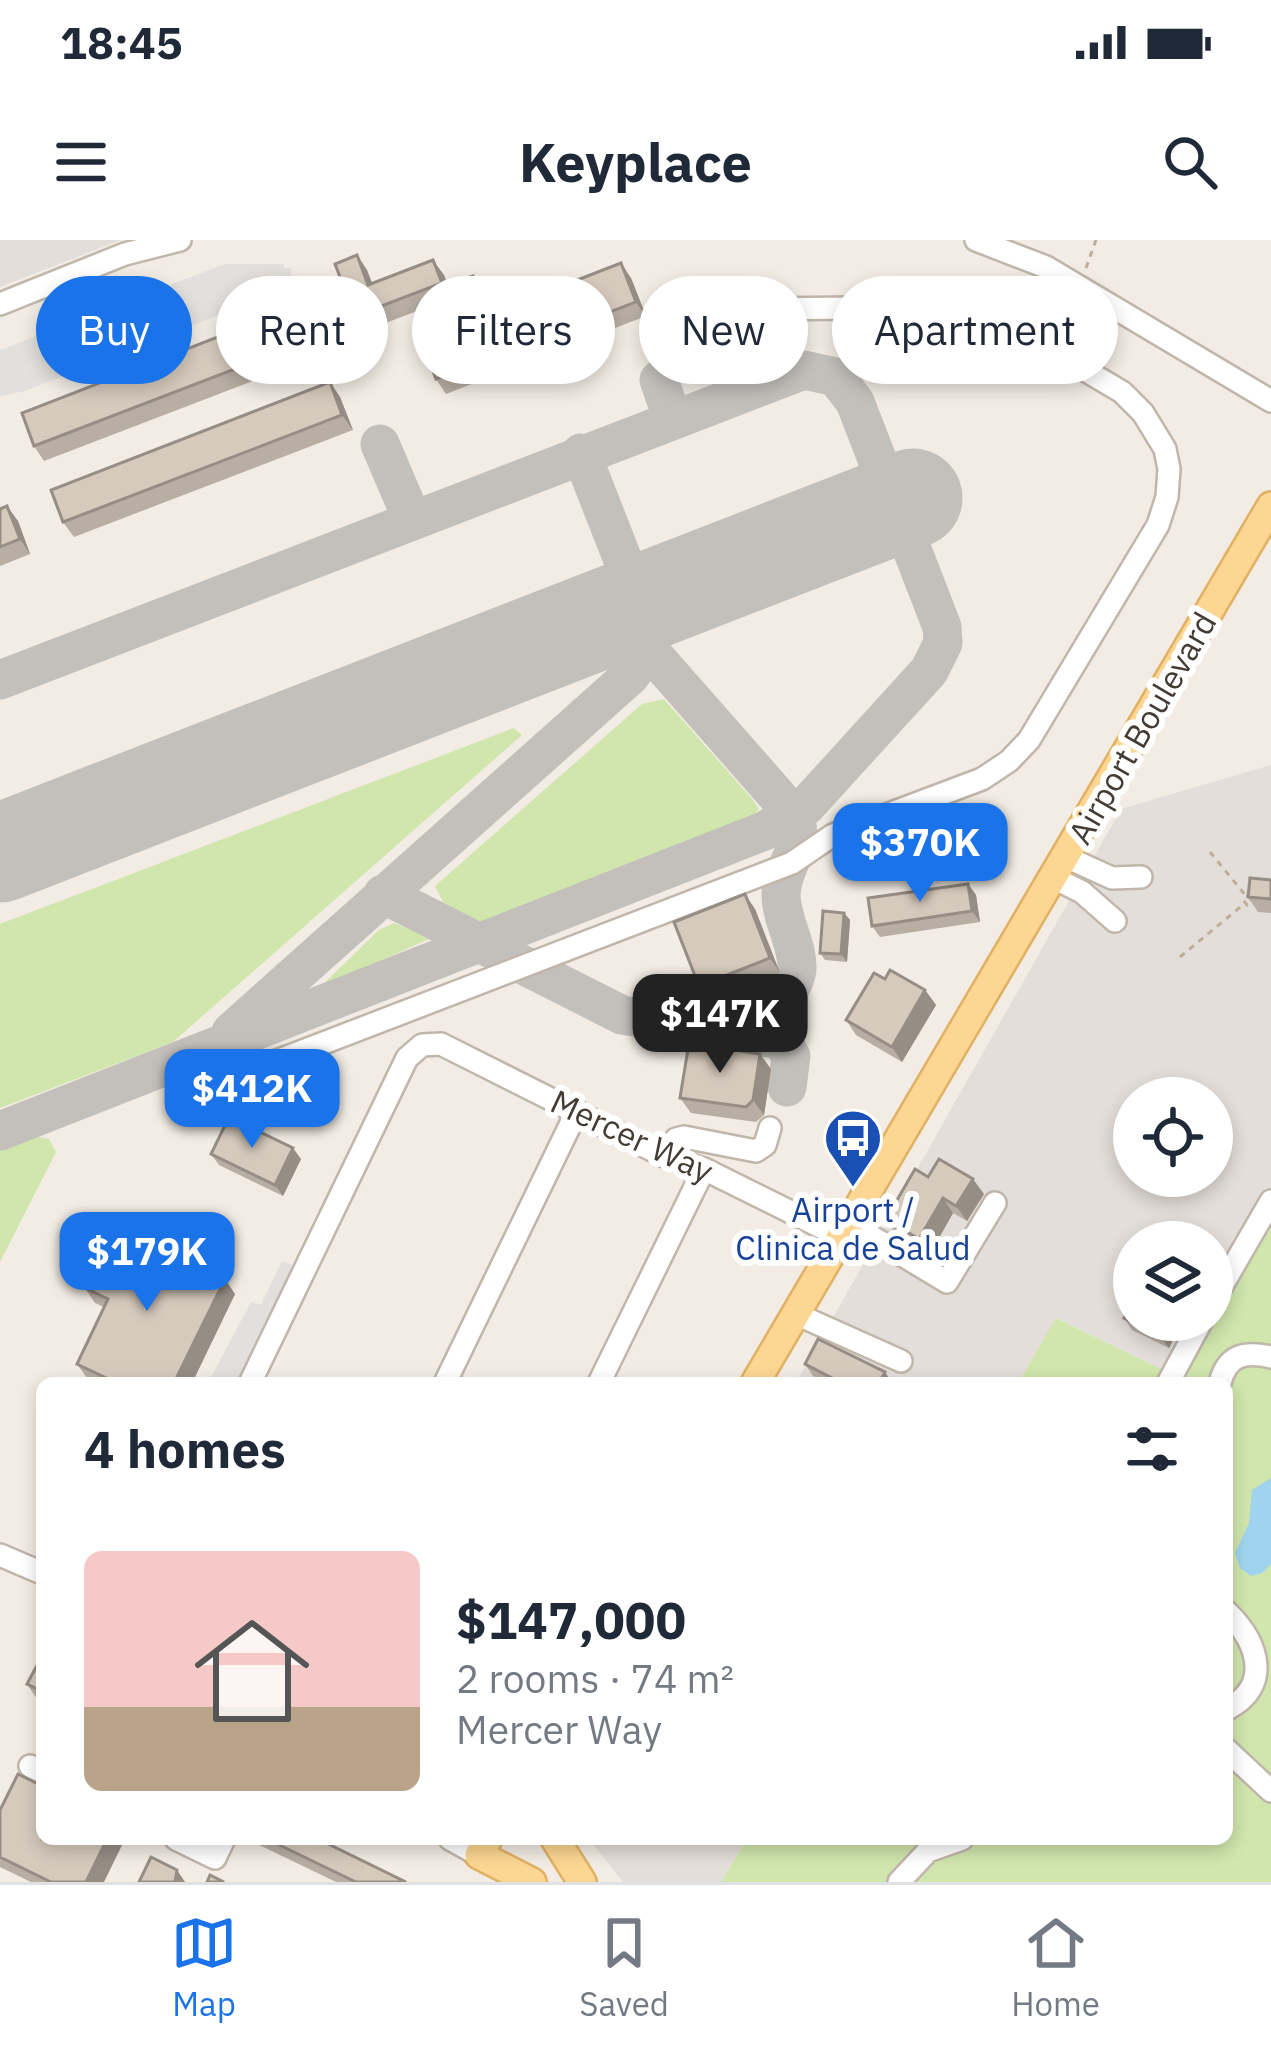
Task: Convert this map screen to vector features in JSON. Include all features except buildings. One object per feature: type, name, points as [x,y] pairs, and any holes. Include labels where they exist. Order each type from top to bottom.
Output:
[{"type":"main road","name":"Airport Boulevard","points":[[759,1377],[1271,506]]},
{"type":"main road","points":[[559,1845],[582,1882]]},
{"type":"main road","points":[[483,1847],[532,1882]]},
{"type":"street","points":[[0,304],[125,254],[180,240]]},
{"type":"street","points":[[976,240],[1027,258],[1060,276]]},
{"type":"street","points":[[196,1092],[792,862],[833,836],[996,771],[1029,740],[1158,525],[1167,496],[1165,449],[1143,413],[1122,392],[981,314],[945,307],[808,308]]},
{"type":"street","points":[[1118,310],[1271,401]]},
{"type":"street","points":[[1060,867],[1136,878],[1118,898],[1114,921],[1060,867]]},
{"type":"street","name":"Mercer Way","points":[[253,1377],[407,1058],[422,1045],[441,1044],[664,1156],[845,1230],[947,1282],[995,1203]]},
{"type":"street","points":[[449,1377],[577,1112]]},
{"type":"street","points":[[664,1156],[676,1139],[684,1137],[762,1149],[770,1128]]},
{"type":"street","points":[[731,1182],[737,1148]]},
{"type":"street","points":[[601,1377],[704,1169]]},
{"type":"street","points":[[1233,1267],[1271,1202]]},
{"type":"street","points":[[796,1314],[901,1361]]},
{"type":"street","points":[[1173,1377],[1195,1341]]},
{"type":"street","points":[[1222,1377],[1236,1357],[1271,1357]]},
{"type":"street","points":[[0,1555],[36,1570]]},
{"type":"street","points":[[1233,1619],[1248,1637],[1262,1676],[1251,1698],[1233,1706]]},
{"type":"street","points":[[1233,1756],[1271,1791]]},
{"type":"street","points":[[188,1845],[215,1858],[221,1845]]},
{"type":"street","points":[[899,1882],[928,1851],[945,1845]]},
{"type":"path","points":[[1080,276],[1096,240]]},
{"type":"path","points":[[1210,852],[1252,901]]},
{"type":"path","points":[[1244,904],[1246,896]]},
{"type":"path","points":[[1180,957],[1244,904],[1260,902]]},
{"type":"shaded area","points":[[0,240],[121,240],[0,287]]},
{"type":"shaded area","points":[[225,264],[284,264],[291,268],[291,276],[216,276],[216,316],[192,325],[192,277]]},
{"type":"shaded area","points":[[36,336],[36,384],[43,384],[0,396],[0,350]]},
{"type":"shaded area","points":[[1271,765],[1271,1191],[1233,1257],[1233,1221],[1113,1221],[1113,1341],[1185,1341],[1167,1372],[1057,1318],[1022,1377],[799,1377],[1121,809]]},
{"type":"shaded area","points":[[282,1261],[299,1268],[247,1377],[211,1377],[251,1302],[261,1305]]},
{"type":"shaded area","points":[[594,1845],[743,1845],[721,1882],[623,1882]]},
{"type":"green space","points":[[664,699],[753,800],[759,809],[749,821],[478,924],[443,902],[435,886],[642,704]]},
{"type":"green space","points":[[514,728],[522,735],[173,1042],[0,1108],[0,924]]},
{"type":"green space","points":[[394,923],[431,938],[318,989],[379,930]]},
{"type":"green space","points":[[35,1136],[49,1139],[56,1152],[0,1262],[0,1149]]},
{"type":"green space","points":[[1271,1191],[1271,1882],[721,1882],[743,1845],[1233,1845],[1233,1377],[1022,1377],[1056,1318],[1167,1372],[1194,1341],[1233,1341],[1233,1257]]},
{"type":"water","points":[[1271,1478],[1271,1564],[1251,1576],[1240,1568],[1235,1553],[1249,1523],[1252,1490]]},
{"type":"taxiway","points":[[0,680],[804,370],[836,377],[855,402],[942,627],[943,643],[929,671],[806,806],[764,831],[0,1131]]},
{"type":"taxiway","points":[[660,384],[672,417]]},
{"type":"taxiway","points":[[380,444],[412,519]]},
{"type":"taxiway","points":[[231,1032],[630,676],[649,650],[650,629],[581,453]]},
{"type":"taxiway","points":[[649,650],[794,815],[797,826],[781,895],[797,960],[794,980],[772,1008],[732,1033]]},
{"type":"taxiway","points":[[383,894],[622,1015],[781,1040],[791,1056],[787,1087]]},
{"type":"runway","points":[[0,853],[913,498]]},
{"type":"place","name":"Airport / Clinica de Salud","points":[[853,1189]]}]
